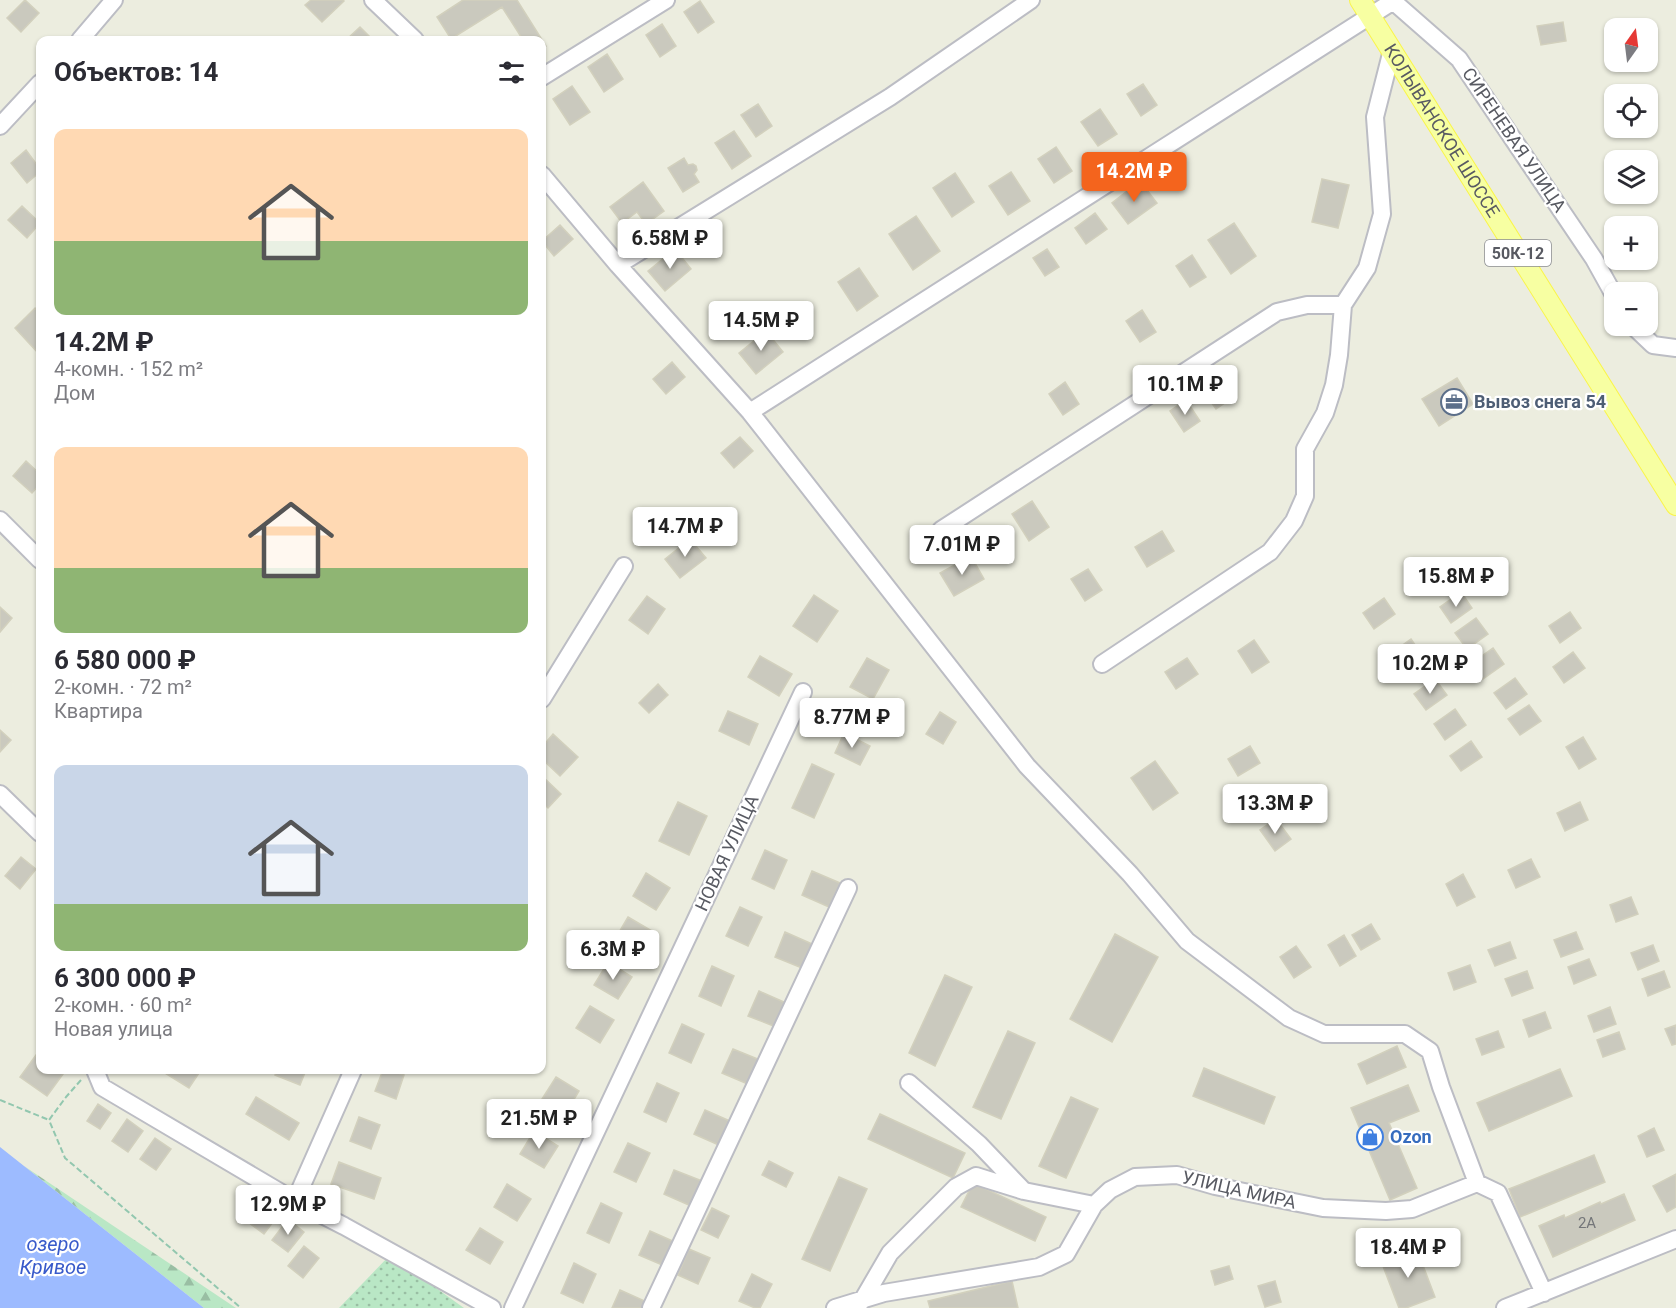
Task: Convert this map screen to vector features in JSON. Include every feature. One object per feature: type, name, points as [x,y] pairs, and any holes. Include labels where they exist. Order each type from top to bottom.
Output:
[{"type":"main road","name":"КОЛЫВАНСКОЕ ШОССЕ","points":[[1365,8],[1676,505]]},
{"type":"street","points":[[83,36],[114,0]]},
{"type":"street","points":[[374,0],[411,36]]},
{"type":"street","points":[[546,75],[666,0]]},
{"type":"street","points":[[618,265],[890,97],[1031,0]]},
{"type":"street","points":[[750,412],[1365,8],[1394,1]]},
{"type":"street","name":"СИРЕНЕВАЯ УЛИЦА","points":[[1394,1],[1459,59],[1594,259],[1607,282]]},
{"type":"street","points":[[1102,664],[1270,552],[1294,521],[1305,496],[1305,449],[1325,413],[1334,386],[1343,306],[1367,268],[1382,214],[1375,117],[1392,50]]},
{"type":"street","points":[[0,126],[36,86]]},
{"type":"street","points":[[546,181],[750,412],[1027,766],[1130,874],[1187,941],[1280,1011],[1324,1034],[1405,1034],[1430,1051],[1477,1183],[1498,1193],[1539,1299]]},
{"type":"street","points":[[941,530],[1277,312],[1307,305],[1343,306]]},
{"type":"street","points":[[1644,336],[1653,345],[1676,348]]},
{"type":"street","points":[[0,520],[36,556]]},
{"type":"street","points":[[546,693],[624,566]]},
{"type":"street","name":"НОВАЯ УЛИЦА","points":[[513,1308],[803,692]]},
{"type":"street","points":[[0,794],[36,829]]},
{"type":"street","points":[[651,1308],[848,888]]},
{"type":"street","points":[[91,1074],[102,1088],[295,1201],[492,1308]]},
{"type":"street","points":[[295,1201],[351,1074]]},
{"type":"street","points":[[909,1083],[979,1144],[1024,1191]]},
{"type":"street","name":"УЛИЦА МИРА","points":[[835,1308],[884,1293],[1039,1267],[1066,1254],[1094,1205],[1110,1190],[1135,1177],[1177,1175],[1323,1208],[1386,1211],[1412,1209],[1477,1183]]},
{"type":"street","points":[[862,1301],[890,1253],[956,1187],[976,1176],[1024,1191],[1094,1205]]},
{"type":"street","points":[[1505,1308],[1539,1299],[1676,1239]]},
{"type":"path","points":[[49,1120],[66,1097],[89,1074]]},
{"type":"path","points":[[0,1101],[49,1120],[65,1158],[241,1308]]},
{"type":"green space","points":[[24,1166],[236,1308],[204,1308]]},
{"type":"green space","points":[[390,1255],[464,1308],[339,1308]]},
{"type":"water","name":"озеро Кривое","points":[[0,1147],[24,1166],[204,1308],[0,1308]]},
{"type":"building","points":[[25,0],[39,13],[21,32],[7,18]]},
{"type":"building","points":[[311,0],[344,1],[322,22],[305,5]]},
{"type":"building","points":[[463,0],[517,0],[540,36],[520,36],[502,7],[456,36],[449,36],[437,17]]},
{"type":"building","points":[[700,1],[714,22],[698,33],[684,12]]},
{"type":"building","points":[[1563,22],[1566,41],[1541,45],[1537,26]]},
{"type":"building","points":[[662,24],[676,46],[660,57],[646,35]]},
{"type":"building","points":[[360,27],[369,36],[350,36]]},
{"type":"building","points":[[607,54],[623,79],[604,92],[588,67]]},
{"type":"building","points":[[1143,84],[1157,105],[1141,116],[1127,94]]},
{"type":"building","points":[[572,86],[590,112],[570,125],[553,99]]},
{"type":"building","points":[[758,104],[772,126],[756,137],[741,115]]},
{"type":"building","points":[[1100,109],[1117,134],[1098,146],[1081,122]]},
{"type":"building","points":[[734,131],[751,156],[732,169],[715,143]]},
{"type":"building","points":[[1056,147],[1072,171],[1054,183],[1038,159]]},
{"type":"building","points":[[26,150],[36,164],[36,175],[27,183],[11,163]]},
{"type":"building","points":[[684,158],[688,165],[696,166],[697,170],[694,174],[699,182],[683,192],[668,168]]},
{"type":"building","points":[[1011,172],[1030,201],[1008,215],[989,186]]},
{"type":"building","points":[[955,173],[974,202],[952,217],[933,188]]},
{"type":"building","points":[[1322,179],[1349,185],[1338,228],[1312,222]]},
{"type":"building","points":[[1140,181],[1157,203],[1128,224],[1112,203]]},
{"type":"building","points":[[643,182],[664,211],[646,224],[637,212],[622,223],[610,207]]},
{"type":"building","points":[[22,206],[36,219],[36,228],[27,238],[8,220]]},
{"type":"building","points":[[1095,213],[1107,229],[1086,244],[1075,228]]},
{"type":"building","points":[[916,216],[940,251],[913,270],[889,234]]},
{"type":"building","points":[[1234,223],[1256,256],[1231,274],[1208,240]]},
{"type":"building","points":[[560,225],[573,239],[554,256],[546,246],[546,237]]},
{"type":"building","points":[[675,249],[691,269],[665,291],[648,271]]},
{"type":"building","points":[[1047,249],[1059,267],[1045,276],[1033,258]]},
{"type":"building","points":[[1192,255],[1206,277],[1190,287],[1176,266]]},
{"type":"building","points":[[859,268],[878,296],[857,311],[838,282]]},
{"type":"building","points":[[35,308],[36,351],[15,328]]},
{"type":"building","points":[[1142,310],[1156,332],[1140,342],[1126,321]]},
{"type":"building","points":[[766,331],[783,352],[756,374],[739,353]]},
{"type":"building","points":[[672,362],[685,377],[666,394],[653,379]]},
{"type":"building","points":[[1217,377],[1232,398],[1216,409],[1201,388]]},
{"type":"building","points":[[1457,378],[1473,404],[1439,426],[1422,399]]},
{"type":"building","points":[[1065,382],[1079,404],[1063,415],[1049,394]]},
{"type":"building","points":[[1186,400],[1200,421],[1184,432],[1170,411]]},
{"type":"building","points":[[740,437],[753,451],[734,468],[721,453]]},
{"type":"building","points":[[26,461],[36,470],[36,488],[32,493],[13,476]]},
{"type":"building","points":[[1032,501],[1049,527],[1029,541],[1012,514]]},
{"type":"building","points":[[1162,531],[1174,551],[1147,567],[1135,547]]},
{"type":"building","points":[[690,539],[706,558],[680,578],[665,559]]},
{"type":"building","points":[[971,556],[984,579],[954,596],[940,573]]},
{"type":"building","points":[[1446,564],[1457,580],[1436,594],[1425,578]]},
{"type":"building","points":[[1088,569],[1102,590],[1085,601],[1071,579]]},
{"type":"building","points":[[1461,592],[1472,608],[1451,623],[1440,607]]},
{"type":"building","points":[[814,595],[838,611],[817,642],[793,626]]},
{"type":"building","points":[[647,596],[665,609],[648,634],[629,620]]},
{"type":"building","points":[[1384,598],[1395,614],[1374,629],[1363,613]]},
{"type":"building","points":[[0,607],[12,618],[0,632]]},
{"type":"building","points":[[1570,612],[1581,628],[1560,643],[1549,626]]},
{"type":"building","points":[[1476,618],[1488,634],[1467,649],[1455,633]]},
{"type":"building","points":[[1411,639],[1422,655],[1401,670],[1390,654]]},
{"type":"building","points":[[1254,640],[1269,662],[1252,673],[1238,651]]},
{"type":"building","points":[[1493,648],[1504,664],[1483,679],[1472,663]]},
{"type":"building","points":[[1573,652],[1585,668],[1564,683],[1553,667]]},
{"type":"building","points":[[760,656],[792,674],[779,696],[748,677]]},
{"type":"building","points":[[867,658],[889,670],[873,699],[850,687]]},
{"type":"building","points":[[1187,658],[1198,674],[1176,689],[1165,672]]},
{"type":"building","points":[[1515,678],[1527,694],[1506,709],[1494,693]]},
{"type":"building","points":[[1435,679],[1447,695],[1426,710],[1414,694]]},
{"type":"building","points":[[658,684],[668,695],[649,713],[639,703]]},
{"type":"building","points":[[1529,705],[1541,721],[1520,735],[1508,719]]},
{"type":"building","points":[[1455,709],[1466,725],[1445,740],[1434,724]]},
{"type":"building","points":[[728,711],[758,724],[749,745],[719,731]]},
{"type":"building","points":[[940,712],[956,722],[943,744],[926,734]]},
{"type":"building","points":[[0,730],[11,740],[0,752]]},
{"type":"building","points":[[844,733],[870,746],[860,765],[835,753]]},
{"type":"building","points":[[553,734],[578,757],[560,776],[546,763],[546,742]]},
{"type":"building","points":[[1583,737],[1596,759],[1579,769],[1566,747]]},
{"type":"building","points":[[1471,741],[1482,757],[1461,771],[1450,756]]},
{"type":"building","points":[[1250,746],[1260,763],[1238,776],[1228,759]]},
{"type":"building","points":[[1155,761],[1178,793],[1153,810],[1131,778]]},
{"type":"building","points":[[812,764],[834,774],[814,818],[792,808]]},
{"type":"building","points":[[546,780],[561,794],[548,808],[546,806]]},
{"type":"building","points":[[678,802],[707,816],[689,855],[659,841]]},
{"type":"building","points":[[1580,802],[1588,820],[1565,831],[1557,813]]},
{"type":"building","points":[[1276,819],[1291,839],[1275,851],[1260,830]]},
{"type":"building","points":[[765,850],[787,860],[774,889],[752,879]]},
{"type":"building","points":[[21,857],[36,869],[20,889],[5,876]]},
{"type":"building","points":[[1531,859],[1540,877],[1516,888],[1508,870]]},
{"type":"building","points":[[812,871],[840,883],[829,907],[802,895]]},
{"type":"building","points":[[646,873],[670,888],[656,910],[633,896]]},
{"type":"building","points":[[1463,874],[1475,897],[1457,906],[1446,884]]},
{"type":"building","points":[[1631,897],[1638,914],[1616,922],[1610,905]]},
{"type":"building","points":[[740,907],[762,917],[748,946],[726,936]]},
{"type":"building","points":[[628,917],[652,931],[638,954],[615,939]]},
{"type":"building","points":[[1371,924],[1380,939],[1361,950],[1352,935]]},
{"type":"building","points":[[785,932],[812,944],[802,968],[775,957]]},
{"type":"building","points":[[1576,932],[1583,949],[1561,957],[1554,940]]},
{"type":"building","points":[[1115,934],[1158,957],[1112,1042],[1070,1019]]},
{"type":"building","points":[[1344,935],[1356,956],[1340,966],[1328,945]]},
{"type":"building","points":[[1510,942],[1516,958],[1495,966],[1488,950]]},
{"type":"building","points":[[1653,945],[1659,961],[1638,970],[1631,953]]},
{"type":"building","points":[[1296,946],[1311,967],[1294,978],[1280,957]]},
{"type":"building","points":[[1589,959],[1596,975],[1574,984],[1568,967]]},
{"type":"building","points":[[608,962],[632,977],[618,999],[594,985]]},
{"type":"building","points":[[1470,965],[1476,982],[1454,990],[1448,973]]},
{"type":"building","points":[[712,966],[734,976],[721,1006],[699,996]]},
{"type":"building","points":[[1527,971],[1533,988],[1512,996],[1505,979]]},
{"type":"building","points":[[1664,971],[1670,987],[1648,996],[1642,979]]},
{"type":"building","points":[[945,975],[972,987],[935,1066],[909,1053]]},
{"type":"building","points":[[759,991],[786,1003],[776,1027],[748,1016]]},
{"type":"building","points":[[590,1006],[614,1020],[600,1043],[576,1028]]},
{"type":"building","points":[[1610,1007],[1616,1024],[1594,1032],[1588,1016]]},
{"type":"building","points":[[1545,1012],[1551,1028],[1529,1037],[1523,1020]]},
{"type":"building","points":[[682,1024],[704,1034],[691,1063],[669,1053]]},
{"type":"building","points":[[1676,1025],[1676,1044],[1672,1045],[1665,1029]]},
{"type":"building","points":[[1008,1031],[1035,1043],[1001,1119],[973,1107]]},
{"type":"building","points":[[1498,1031],[1504,1047],[1482,1055],[1476,1039]]},
{"type":"building","points":[[1619,1032],[1625,1049],[1603,1057],[1597,1040]]},
{"type":"building","points":[[1397,1046],[1406,1067],[1367,1084],[1358,1064]]},
{"type":"building","points":[[733,1049],[760,1060],[750,1085],[722,1073]]},
{"type":"building","points":[[36,1055],[36,1074],[63,1074],[47,1096],[20,1077]]},
{"type":"building","points":[[1204,1068],[1275,1097],[1264,1124],[1193,1096]]},
{"type":"building","points":[[1560,1069],[1572,1096],[1489,1131],[1477,1103]]},
{"type":"building","points":[[166,1074],[198,1074],[189,1088]]},
{"type":"building","points":[[275,1074],[304,1074],[300,1085]]},
{"type":"building","points":[[381,1074],[404,1075],[396,1099],[375,1091]]},
{"type":"building","points":[[556,1077],[579,1091],[566,1113],[542,1099]]},
{"type":"building","points":[[657,1083],[679,1093],[666,1122],[644,1112]]},
{"type":"building","points":[[1408,1085],[1419,1111],[1389,1123],[1417,1188],[1390,1200],[1351,1108]]},
{"type":"building","points":[[256,1097],[299,1123],[289,1140],[246,1114]]},
{"type":"building","points":[[1071,1097],[1098,1109],[1066,1178],[1039,1166]]},
{"type":"building","points":[[98,1104],[111,1113],[100,1129],[87,1121]]},
{"type":"building","points":[[705,1110],[732,1122],[721,1146],[694,1134]]},
{"type":"building","points":[[880,1114],[965,1153],[953,1178],[868,1139]]},
{"type":"building","points":[[359,1117],[380,1125],[371,1149],[350,1141]]},
{"type":"building","points":[[127,1119],[143,1131],[128,1152],[112,1141]]},
{"type":"building","points":[[1654,1128],[1664,1150],[1647,1157],[1638,1136]]},
{"type":"building","points":[[534,1131],[558,1146],[544,1168],[520,1154]]},
{"type":"building","points":[[155,1138],[171,1149],[156,1170],[140,1159]]},
{"type":"building","points":[[628,1143],[650,1153],[636,1182],[614,1172]]},
{"type":"building","points":[[1594,1155],[1605,1182],[1520,1217],[1509,1189]]},
{"type":"building","points":[[769,1161],[793,1173],[786,1187],[762,1175]]},
{"type":"building","points":[[339,1162],[381,1178],[374,1199],[331,1184]]},
{"type":"building","points":[[674,1170],[702,1181],[691,1206],[664,1194]]},
{"type":"building","points":[[1676,1174],[1676,1207],[1667,1212],[1653,1186]]},
{"type":"building","points":[[839,1177],[867,1189],[830,1271],[802,1259]]},
{"type":"building","points":[[973,1183],[1046,1217],[1035,1241],[961,1207]]},
{"type":"building","points":[[507,1184],[531,1199],[517,1221],[494,1207]]},
{"type":"building","points":[[1624,1194],[1635,1220],[1553,1257],[1539,1226]]},
{"type":"building","points":[[264,1202],[279,1214],[264,1234],[248,1222]]},
{"type":"building","points":[[601,1203],[622,1213],[609,1243],[587,1233]]},
{"type":"building","points":[[712,1208],[729,1216],[718,1238],[701,1230]]},
{"type":"building","points":[[288,1219],[304,1232],[288,1252],[272,1240]]},
{"type":"building","points":[[480,1228],[503,1242],[490,1264],[466,1250]]},
{"type":"building","points":[[650,1231],[677,1243],[667,1267],[639,1255]]},
{"type":"building","points":[[304,1246],[319,1258],[303,1278],[288,1266]]},
{"type":"building","points":[[1416,1247],[1435,1297],[1406,1308],[1399,1308],[1381,1261]]},
{"type":"building","points":[[689,1249],[710,1258],[698,1284],[678,1275]]},
{"type":"building","points":[[574,1263],[596,1274],[583,1303],[561,1293]]},
{"type":"building","points":[[1229,1266],[1233,1279],[1215,1285],[1211,1271]]},
{"type":"building","points":[[752,1274],[772,1284],[760,1308],[739,1301]]},
{"type":"building","points":[[1012,1281],[1018,1308],[930,1308],[928,1301]]},
{"type":"building","points":[[1275,1281],[1281,1302],[1265,1307],[1258,1286]]},
{"type":"building","points":[[620,1290],[647,1302],[644,1308],[612,1308]]},
{"type":"place","name":"Вывоз снега 54","points":[[1454,402]]},
{"type":"place","name":"Ozon","points":[[1370,1137]]}]
